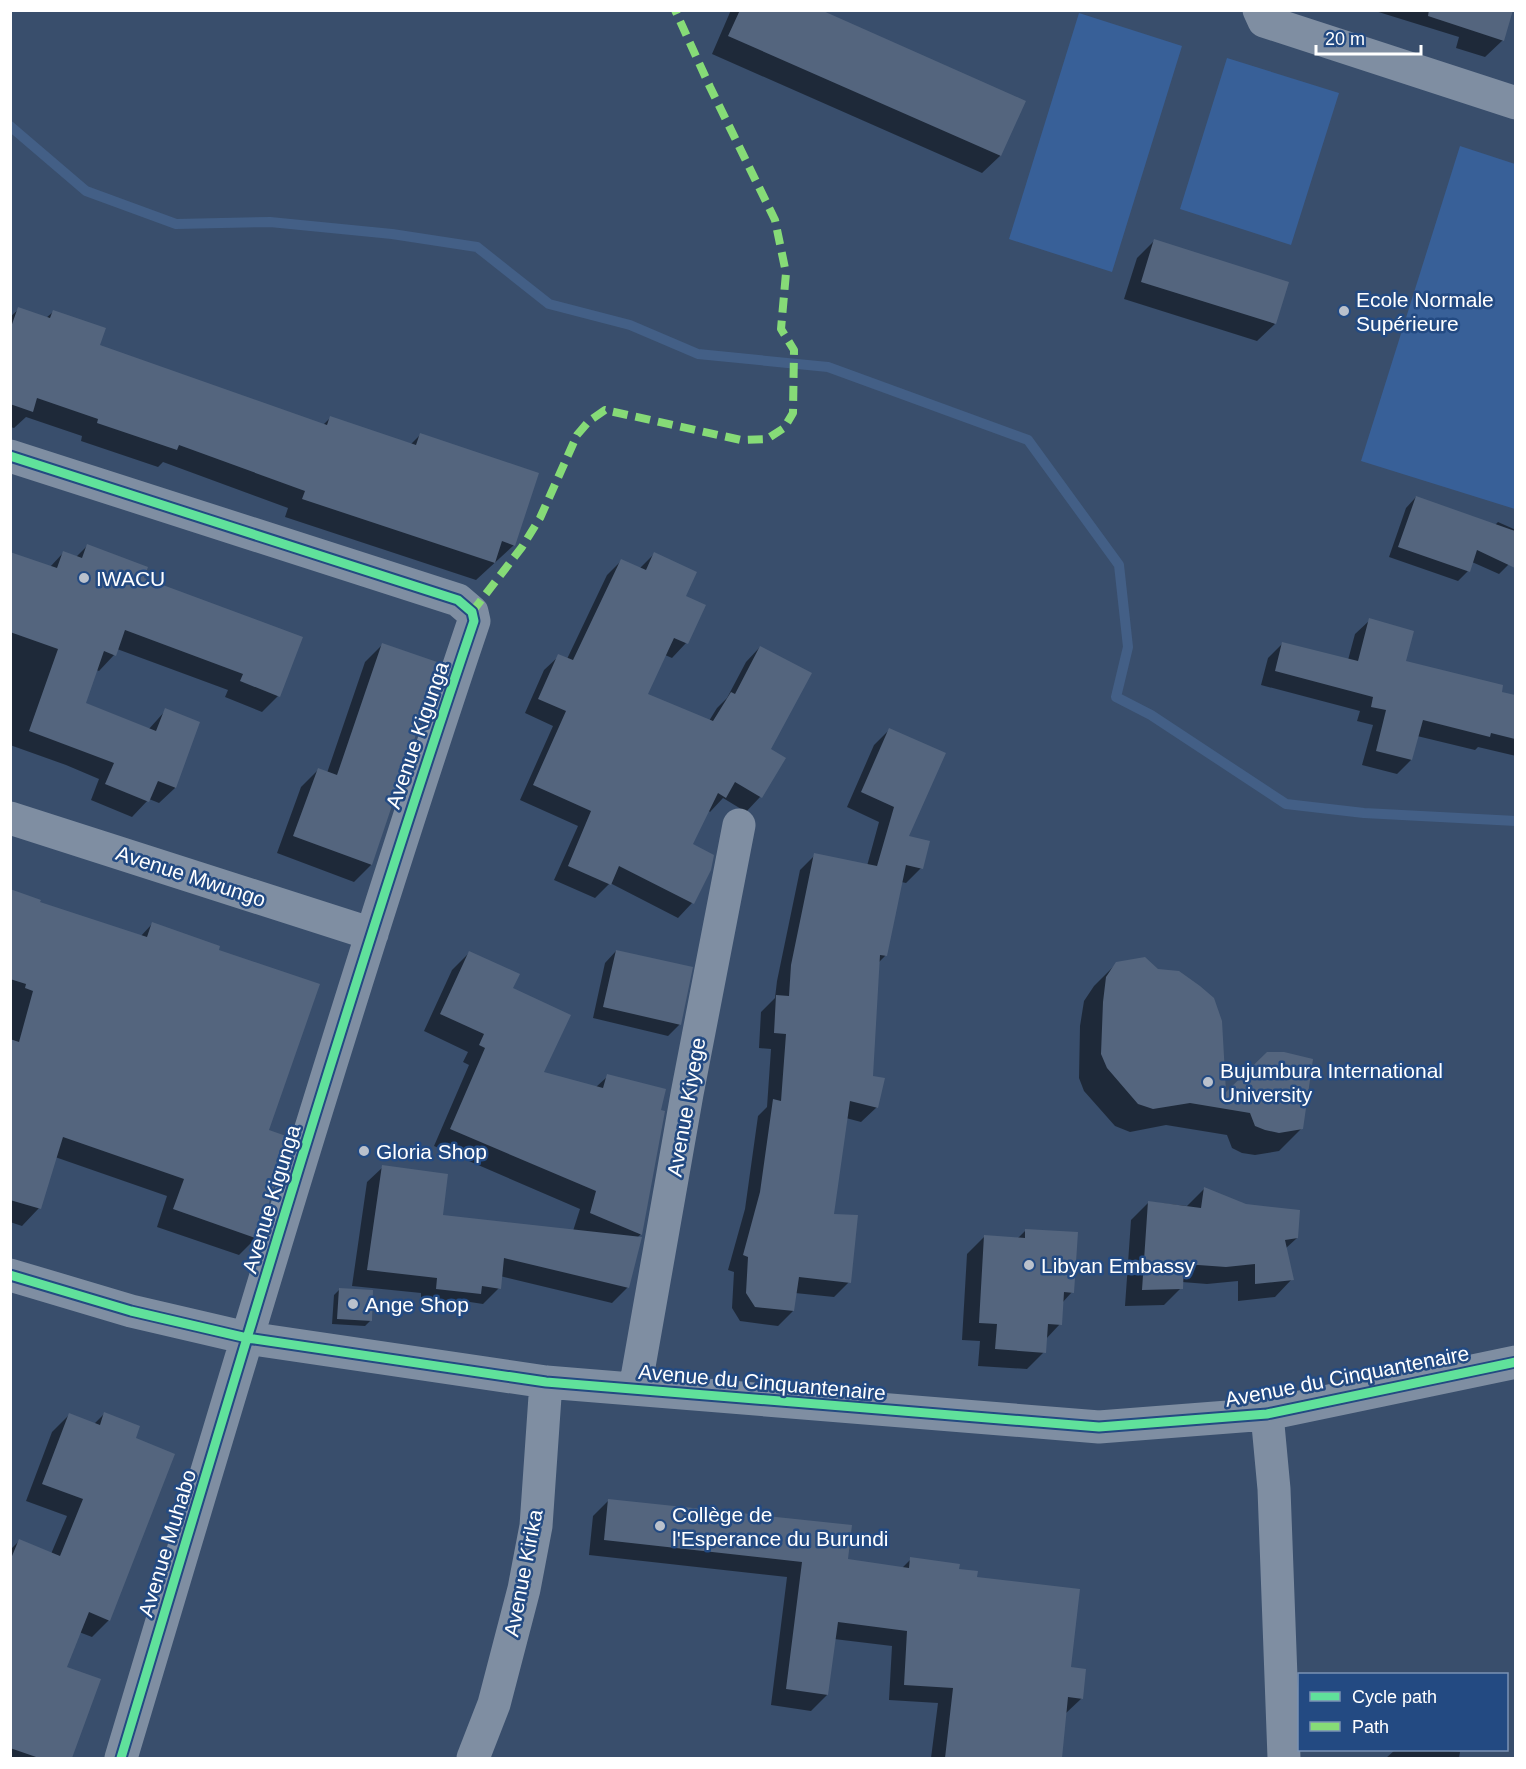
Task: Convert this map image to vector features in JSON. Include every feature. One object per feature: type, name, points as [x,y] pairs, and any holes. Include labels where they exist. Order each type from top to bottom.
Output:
[{"type":"street","points":[[1259,10],[1264,21],[1515,103]]},
{"type":"street","name":"Avenue Kigunga","points":[[10,456],[458,600],[472,612],[474,621],[411,807],[247,1338]]},
{"type":"street","name":"Avenue Mwungo","points":[[10,818],[372,934]]},
{"type":"street","name":"Avenue Kiyege","points":[[636,1389],[687,1094],[739,825]]},
{"type":"street","name":"Avenue du Cinquantenaire","points":[[10,1275],[131,1311],[247,1338],[546,1382],[1100,1428],[1267,1414],[1515,1362]]},
{"type":"street","name":"Avenue Muhabo","points":[[121,1758],[247,1338]]},
{"type":"street","name":"Avenue Kirika","points":[[473,1758],[494,1704],[524,1589],[536,1526],[546,1382]]},
{"type":"street","points":[[1267,1414],[1274,1501],[1284,1758]]},
{"type":"shaded area","points":[[1079,13],[1182,46],[1112,272],[1009,239]]},
{"type":"shaded area","points":[[1227,58],[1339,93],[1291,245],[1180,209]]},
{"type":"shaded area","points":[[1460,146],[1515,164],[1515,509],[1361,461]]},
{"type":"building","points":[[740,10],[821,10],[1026,101],[1001,156],[728,36]]},
{"type":"building","points":[[1429,10],[1513,10],[1504,41],[1428,16]]},
{"type":"building","points":[[1154,239],[1289,282],[1276,324],[1141,282]]},
{"type":"building","points":[[18,307],[50,318],[53,310],[106,328],[100,345],[327,425],[330,416],[416,445],[420,433],[539,473],[515,546],[502,541],[495,563],[302,499],[305,491],[179,445],[177,450],[97,423],[98,419],[37,398],[33,412],[10,404],[10,330]]},
{"type":"building","points":[[1416,496],[1515,531],[1515,568],[1477,550],[1470,572],[1398,547]]},
{"type":"building","points":[[87,544],[148,567],[144,578],[303,637],[280,697],[240,681],[243,674],[125,630],[116,656],[104,651],[86,703],[156,731],[165,708],[200,722],[176,788],[158,781],[149,802],[105,784],[114,763],[29,731],[58,649],[10,632],[10,552],[57,568],[63,551],[82,558]]},
{"type":"building","points":[[654,552],[697,572],[686,596],[706,605],[688,644],[674,638],[648,694],[713,721],[731,692],[735,694],[760,646],[812,673],[771,749],[786,758],[762,798],[735,782],[726,798],[718,793],[693,844],[714,855],[711,870],[694,904],[619,866],[611,885],[568,866],[591,811],[533,785],[566,711],[538,699],[558,654],[573,660],[621,559],[646,570]]},
{"type":"building","points":[[1369,618],[1414,631],[1406,661],[1503,685],[1502,692],[1515,695],[1515,739],[1491,733],[1490,737],[1423,720],[1412,760],[1376,751],[1386,710],[1371,707],[1373,697],[1275,671],[1282,642],[1358,661]]},
{"type":"building","points":[[382,643],[440,663],[372,865],[293,836],[318,768],[337,775]]},
{"type":"building","points":[[889,728],[946,753],[909,836],[930,841],[923,869],[906,865],[887,956],[880,955],[873,1076],[885,1078],[878,1108],[850,1101],[834,1214],[858,1215],[851,1283],[799,1277],[794,1311],[755,1307],[746,1293],[748,1257],[743,1255],[760,1192],[773,1099],[781,1101],[786,1034],[774,1033],[776,995],[789,996],[791,965],[814,853],[877,866],[894,807],[861,792]]},
{"type":"building","points":[[10,889],[41,900],[40,902],[147,937],[152,922],[220,946],[219,950],[320,984],[269,1130],[289,1137],[258,1239],[173,1209],[184,1179],[63,1137],[41,1209],[10,1200],[10,1039],[19,1042],[33,991],[25,988],[26,984],[10,979]]},
{"type":"building","points":[[616,950],[693,967],[681,1025],[603,1007]]},
{"type":"building","points":[[469,951],[520,974],[513,988],[571,1015],[544,1072],[603,1088],[607,1074],[666,1089],[661,1110],[665,1111],[642,1235],[590,1213],[596,1191],[450,1129],[485,1048],[479,1045],[484,1034],[440,1014]]},
{"type":"building","points":[[1145,957],[1158,969],[1179,971],[1214,998],[1222,1021],[1226,1092],[1267,1052],[1284,1052],[1313,1059],[1303,1129],[1279,1133],[1265,1130],[1255,1126],[1250,1113],[1190,1103],[1153,1109],[1138,1104],[1107,1068],[1101,1054],[1103,1002],[1106,977],[1116,962]]},
{"type":"building","points":[[382,1165],[448,1174],[443,1215],[642,1237],[629,1288],[504,1258],[501,1289],[482,1286],[481,1294],[436,1289],[437,1278],[367,1270]]},
{"type":"building","points":[[1204,1187],[1246,1204],[1300,1210],[1298,1238],[1285,1240],[1294,1280],[1255,1284],[1255,1264],[1226,1267],[1184,1264],[1183,1289],[1142,1290],[1148,1201],[1201,1208]]},
{"type":"building","name":"Libyan Embassy","points":[[1025,1229],[1078,1232],[1074,1293],[1064,1292],[1062,1325],[1048,1324],[1046,1353],[995,1349],[997,1324],[979,1323],[984,1235],[1025,1238]]},
{"type":"building","points":[[339,1288],[373,1290],[372,1321],[337,1319]]},
{"type":"building","points":[[104,1412],[140,1426],[136,1438],[175,1454],[110,1621],[89,1612],[67,1667],[101,1679],[72,1758],[39,1758],[10,1748],[10,1561],[19,1539],[60,1556],[83,1499],[42,1484],[69,1413],[100,1425]]},
{"type":"building","points":[[608,1499],[852,1525],[848,1559],[909,1568],[910,1557],[960,1564],[959,1569],[978,1571],[977,1577],[1080,1589],[1071,1667],[1086,1669],[1083,1699],[1068,1697],[1062,1758],[945,1758],[953,1688],[904,1685],[907,1631],[838,1622],[828,1695],[786,1689],[802,1562],[604,1540]]},
{"type":"waterway","points":[[10,126],[86,191],[176,224],[270,222],[392,234],[477,247],[549,304],[630,325],[698,354],[828,367],[1028,440],[1119,565],[1128,647],[1116,697],[1151,715],[1286,804],[1364,813],[1516,821]]},
{"type":"marked path","points":[[472,612],[522,547],[540,518],[577,435],[589,421],[605,410],[741,440],[767,439],[784,428],[793,413],[794,350],[781,329],[786,273],[775,220],[675,10]]},
{"type":"cycle path","points":[[10,456],[458,600],[472,612],[474,621],[381,904],[249,1330],[121,1758]]},
{"type":"cycle path","points":[[10,1275],[131,1311],[247,1338],[546,1382],[1099,1427],[1267,1414],[1516,1362]]},
{"type":"place","name":"Ecole Normale Supérieure","points":[[1344,311]]},
{"type":"place","name":"IWACU","points":[[84,578]]},
{"type":"place","name":"Bujumbura International University","points":[[1208,1082]]},
{"type":"place","name":"Gloria Shop","points":[[364,1151]]},
{"type":"place","name":"Libyan Embassy","points":[[1029,1265]]},
{"type":"place","name":"Ange Shop","points":[[353,1304]]},
{"type":"place","name":"Collège de l'Esperance du Burundi","points":[[660,1526]]}]
